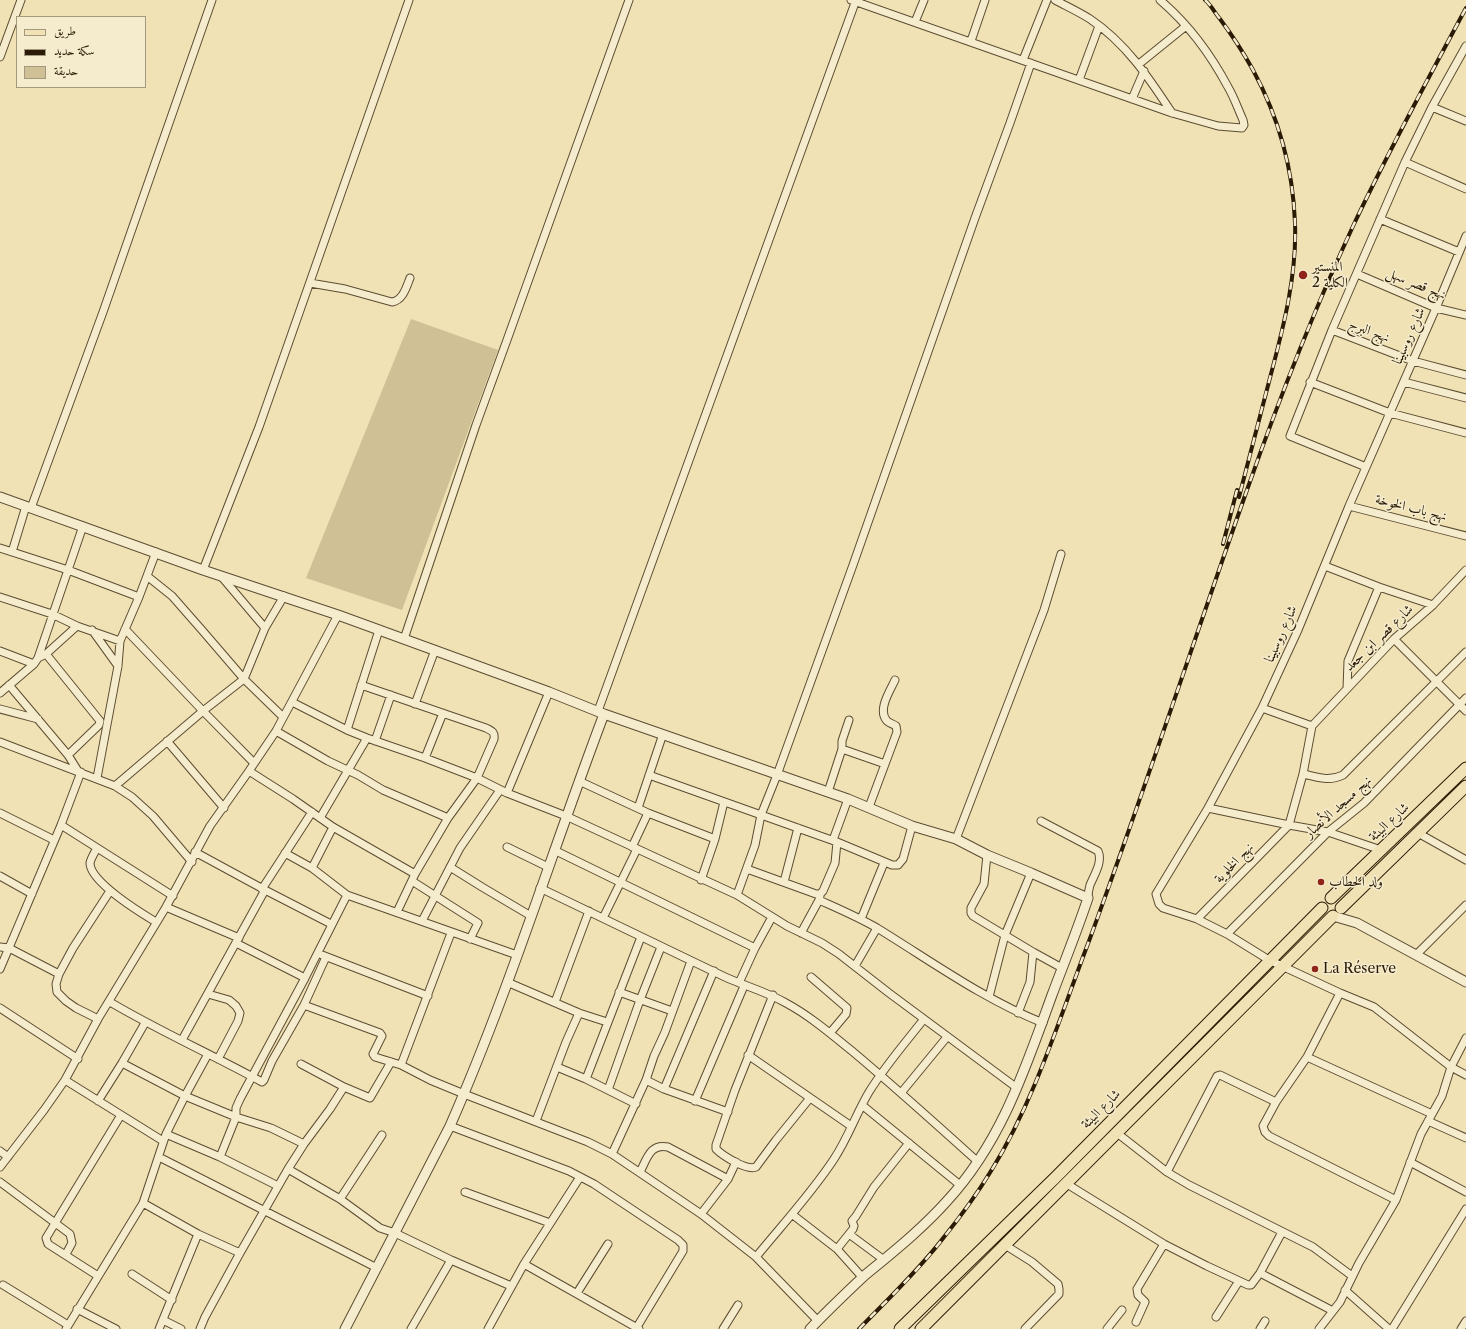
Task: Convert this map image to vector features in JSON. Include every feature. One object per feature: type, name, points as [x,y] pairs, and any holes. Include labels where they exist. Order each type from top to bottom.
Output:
[{"type":"main road","name":"شارع البيئة","points":[[900,1329],[1061,1172],[1322,908],[1325,900],[1331,898],[1466,768]]},
{"type":"main road","name":"شارع البيئة","points":[[921,1329],[1067,1184],[1282,966],[1333,916],[1338,914],[1341,908],[1466,786]]},
{"type":"main road","points":[[1331,898],[1337,900],[1341,905],[1341,908]]},
{"type":"main road","points":[[1322,908],[1324,914],[1333,916]]},
{"type":"street","points":[[0,57],[21,0]]},
{"type":"street","points":[[12,552],[106,304],[212,0]]},
{"type":"street","points":[[203,570],[259,427],[410,0]]},
{"type":"street","points":[[404,639],[476,425],[629,0]]},
{"type":"street","points":[[916,22],[924,0]]},
{"type":"street","points":[[971,41],[985,0]]},
{"type":"street","points":[[1023,60],[1047,0]]},
{"type":"street","points":[[1055,0],[1089,18],[1117,41],[1139,64],[1172,113]]},
{"type":"street","points":[[345,1329],[450,1126],[464,1094],[507,982],[601,712],[854,1],[971,41],[1132,100],[1218,126],[1242,128],[1244,126],[1243,120],[1228,87],[1209,56],[1186,26],[1160,0]]},
{"type":"street","points":[[1079,80],[1099,26]]},
{"type":"street","points":[[1139,64],[1186,26]]},
{"type":"street","points":[[1366,467],[1290,436],[1310,382],[1405,162],[1432,107],[1466,46]]},
{"type":"street","points":[[736,895],[755,845],[761,815],[777,775],[853,564],[972,225],[1031,63]]},
{"type":"street","points":[[1132,100],[1144,71]]},
{"type":"street","points":[[1432,107],[1466,121]]},
{"type":"street","points":[[1405,162],[1466,189]]},
{"type":"street","points":[[1380,219],[1459,252]]},
{"type":"street","name":"شارع روسبينا","points":[[1466,236],[1465,244],[1459,252],[1349,506],[1298,630],[1262,708],[1208,808],[1156,894],[1159,904],[1163,908],[1197,919],[1227,934],[1269,960],[1374,1007],[1451,1067],[1466,1075]]},
{"type":"street","name":"نهج قصر سهل","points":[[1357,274],[1436,308],[1466,315]]},
{"type":"street","points":[[310,283],[354,291],[392,302],[399,300],[410,278]]},
{"type":"street","name":"نهج البرج","points":[[1332,330],[1413,361],[1466,375]]},
{"type":"street","points":[[1310,382],[1390,413],[1466,433]]},
{"type":"street","points":[[1404,382],[1466,398]]},
{"type":"street","points":[[0,497],[203,570],[338,615],[601,712],[848,799],[912,826],[956,839],[987,855],[1088,898]]},
{"type":"street","name":"نهج باب الخوخة","points":[[1349,506],[1466,536]]},
{"type":"street","points":[[36,661],[84,526]]},
{"type":"street","points":[[0,548],[68,570],[139,597]]},
{"type":"street","points":[[97,778],[103,724],[118,666],[120,641],[156,552]]},
{"type":"street","points":[[956,839],[1044,610],[1061,554]]},
{"type":"street","points":[[1325,566],[1379,587],[1433,604]]},
{"type":"street","name":"شارع قصر ابن جعد","points":[[1312,726],[1394,639],[1433,604],[1466,570]]},
{"type":"street","points":[[147,576],[172,596],[244,680],[284,717]]},
{"type":"street","points":[[221,576],[265,628]]},
{"type":"street","points":[[1347,689],[1348,661],[1379,587]]},
{"type":"street","points":[[115,786],[167,741],[244,680],[265,628],[284,596]]},
{"type":"street","points":[[0,597],[52,614],[77,626],[120,641]]},
{"type":"street","points":[[0,1166],[44,1110],[65,1080],[98,1019],[110,1002],[192,862],[195,852],[210,826],[224,808],[284,717],[338,615]]},
{"type":"street","points":[[0,693],[77,626]]},
{"type":"street","points":[[126,629],[203,712],[254,763]]},
{"type":"street","points":[[92,630],[118,666]]},
{"type":"street","points":[[347,730],[379,630]]},
{"type":"street","points":[[1394,639],[1466,711]]},
{"type":"street","points":[[416,704],[434,650]]},
{"type":"street","points":[[0,651],[36,661]]},
{"type":"street","points":[[1303,774],[1329,780],[1343,775],[1436,680],[1466,652]]},
{"type":"street","points":[[46,654],[103,724]]},
{"type":"street","points":[[869,808],[897,732],[896,726],[888,721],[885,716],[884,708],[885,702],[895,680]]},
{"type":"street","points":[[9,685],[80,771]]},
{"type":"street","points":[[361,685],[492,730],[495,735],[477,778],[448,818],[413,878],[397,912]]},
{"type":"street","points":[[422,921],[460,848],[503,792],[549,692]]},
{"type":"street","points":[[375,741],[391,695]]},
{"type":"street","name":"نهج مسجد الأنصار","points":[[1227,934],[1328,832],[1364,803],[1466,698]]},
{"type":"street","points":[[292,702],[347,730],[477,778],[503,792],[566,816],[736,895],[839,954],[947,1037],[1017,1088]]},
{"type":"street","points":[[1262,708],[1312,726],[1303,774],[1289,825]]},
{"type":"street","points":[[0,709],[38,720]]},
{"type":"street","points":[[425,758],[443,713]]},
{"type":"street","points":[[828,792],[842,749],[842,741],[849,720]]},
{"type":"street","points":[[68,755],[103,724]]},
{"type":"street","points":[[276,730],[328,761],[349,770],[383,790],[448,818]]},
{"type":"street","points":[[638,808],[663,734]]},
{"type":"street","points":[[320,818],[367,738]]},
{"type":"street","points":[[167,741],[224,808]]},
{"type":"street","points":[[0,742],[80,771],[115,786],[132,797],[153,816],[192,862]]},
{"type":"street","points":[[842,749],[885,764]]},
{"type":"street","points":[[0,969],[61,825],[80,771]]},
{"type":"street","points":[[249,771],[413,878],[435,895],[478,923],[470,940]]},
{"type":"street","points":[[649,775],[835,841],[884,863],[892,865],[898,864],[903,859],[912,826]]},
{"type":"street","points":[[578,781],[648,813],[716,839]]},
{"type":"street","points":[[801,933],[823,891],[835,863],[835,841],[848,799]]},
{"type":"street","points":[[701,880],[716,839],[724,802]]},
{"type":"street","points":[[1208,808],[1328,832],[1381,850]]},
{"type":"street","points":[[182,1040],[285,852],[312,812]]},
{"type":"street","points":[[603,918],[635,848],[648,813]]},
{"type":"street","points":[[0,814],[54,840]]},
{"type":"street","points":[[810,1329],[863,1278],[926,1223],[948,1200],[994,1137],[1017,1088],[1043,1023],[1100,861],[1098,851],[1041,821]]},
{"type":"street","points":[[61,825],[172,896]]},
{"type":"street","name":"نهج الخلوية","points":[[1197,919],[1289,825]]},
{"type":"street","points":[[312,868],[333,827]]},
{"type":"street","points":[[784,882],[798,828]]},
{"type":"street","points":[[1418,833],[1466,860]]},
{"type":"street","points":[[507,847],[548,867]]},
{"type":"street","points":[[97,848],[90,861],[92,868],[110,891],[156,922]]},
{"type":"street","points":[[554,850],[755,948]]},
{"type":"street","points":[[195,852],[264,890],[331,924]]},
{"type":"street","points":[[285,852],[312,868],[347,895],[422,921],[470,940],[517,955]]},
{"type":"street","points":[[987,855],[984,884],[971,908],[971,913],[973,916],[1062,968]]},
{"type":"street","points":[[861,919],[884,863]]},
{"type":"street","points":[[450,867],[531,916]]},
{"type":"street","points":[[747,868],[816,894],[877,928],[940,969],[989,997],[1018,1013],[1043,1023]]},
{"type":"street","points":[[989,997],[1005,935],[1031,873]]},
{"type":"street","points":[[0,876],[32,894]]},
{"type":"street","points":[[540,888],[641,938],[741,984],[773,995],[787,1003],[830,1033],[901,1093],[977,1161]]},
{"type":"street","points":[[98,1019],[66,1001],[57,992],[56,984],[59,974],[73,948],[110,891]]},
{"type":"street","points":[[220,1157],[236,1117],[236,1108],[251,1076],[347,895]]},
{"type":"street","points":[[1416,955],[1466,905]]},
{"type":"street","points":[[166,907],[237,940],[304,978]]},
{"type":"street","points":[[1341,908],[1357,923]]},
{"type":"street","points":[[555,1002],[589,912]]},
{"type":"street","points":[[1333,916],[1357,923],[1466,982]]},
{"type":"street","points":[[695,1101],[755,948],[772,917]]},
{"type":"street","points":[[855,966],[877,928]]},
{"type":"street","points":[[402,1065],[451,933]]},
{"type":"street","points":[[586,1079],[641,938]]},
{"type":"street","points":[[0,947],[9,948],[59,974]]},
{"type":"street","points":[[608,1090],[640,1000],[661,947]]},
{"type":"street","points":[[1018,1013],[1030,982],[1033,952]]},
{"type":"street","points":[[317,954],[428,996]]},
{"type":"street","points":[[110,1002],[145,1023],[182,1040],[262,1082],[272,1061],[304,1005],[326,957]]},
{"type":"street","points":[[612,1154],[646,1080],[691,961]]},
{"type":"street","points":[[664,1089],[714,971]]},
{"type":"street","points":[[811,977],[847,1008],[846,1014],[830,1033]]},
{"type":"street","points":[[507,982],[579,1013],[607,1022]]},
{"type":"street","points":[[619,992],[672,1011]]},
{"type":"street","points":[[1340,993],[1307,1057],[1276,1102],[1263,1126],[1268,1136],[1396,1200]]},
{"type":"street","points":[[208,994],[229,1000],[236,1006],[240,1013],[238,1021],[218,1059]]},
{"type":"street","points":[[773,995],[748,1055],[716,1144],[716,1149],[736,1162],[750,1168],[756,1167],[810,1098]]},
{"type":"street","points":[[304,1005],[380,1033],[382,1036],[373,1054],[375,1057],[402,1065],[430,1080],[588,1142],[612,1154],[701,1214],[756,1257],[818,1321]]},
{"type":"street","points":[[0,1008],[78,1058]]},
{"type":"street","points":[[536,1121],[566,1042],[579,1013]]},
{"type":"street","points":[[756,1257],[793,1214],[833,1159],[847,1137],[862,1105],[880,1075],[924,1019]]},
{"type":"street","points":[[98,1101],[145,1023]]},
{"type":"street","points":[[901,1093],[947,1037]]},
{"type":"street","points":[[1319,1329],[1333,1311],[1396,1200],[1421,1134],[1442,1096],[1451,1067],[1466,1038]]},
{"type":"street","points":[[3,1285],[67,1327],[143,1203],[165,1138],[185,1096],[208,1054]]},
{"type":"street","points":[[748,1055],[851,1126]]},
{"type":"street","points":[[1307,1057],[1430,1117],[1466,1138]]},
{"type":"street","points":[[122,1062],[185,1096],[236,1117],[271,1128],[304,1144]]},
{"type":"street","points":[[301,1064],[344,1087],[370,1098],[391,1062]]},
{"type":"street","points":[[557,1067],[586,1079],[636,1104]]},
{"type":"street","points":[[1167,1172],[1217,1076],[1220,1075],[1226,1077],[1276,1102]]},
{"type":"street","points":[[65,1080],[121,1115],[165,1138],[220,1157],[278,1186]]},
{"type":"street","points":[[646,1080],[664,1089],[728,1112]]},
{"type":"street","points":[[200,1329],[240,1253],[288,1169],[344,1087]]},
{"type":"street","points":[[862,1105],[960,1185]]},
{"type":"street","points":[[98,1276],[66,1254],[48,1244],[46,1238],[121,1115]]},
{"type":"street","points":[[450,1126],[569,1171],[594,1184],[678,1240],[683,1245],[683,1251],[638,1328],[524,1264]]},
{"type":"street","points":[[1117,1133],[1167,1172],[1189,1185],[1313,1247],[1352,1276]]},
{"type":"street","points":[[340,1199],[382,1135]]},
{"type":"street","points":[[837,1249],[853,1229],[854,1226],[852,1220],[874,1187],[909,1143]]},
{"type":"street","points":[[640,1172],[653,1149],[660,1146],[668,1148],[728,1179]]},
{"type":"street","points":[[0,1151],[8,1157]]},
{"type":"street","points":[[159,1157],[377,1268]]},
{"type":"street","points":[[701,1214],[728,1179],[736,1162]]},
{"type":"street","points":[[1410,1162],[1466,1192]]},
{"type":"street","points":[[288,1169],[340,1199],[380,1228],[395,1233],[451,1260],[511,1286]]},
{"type":"street","points":[[488,1329],[524,1264],[580,1177]]},
{"type":"street","points":[[0,1182],[70,1234],[72,1243],[66,1254]]},
{"type":"street","points":[[1067,1184],[1164,1244],[1248,1285],[1251,1284],[1260,1273],[1282,1232]]},
{"type":"street","points":[[465,1192],[550,1223]]},
{"type":"street","points":[[143,1203],[198,1234],[240,1253]]},
{"type":"street","points":[[1345,1290],[1390,1329],[1466,1210]]},
{"type":"street","points":[[793,1214],[837,1249],[863,1278]]},
{"type":"street","points":[[159,1329],[198,1234]]},
{"type":"street","points":[[849,1234],[884,1260]]},
{"type":"street","points":[[577,1293],[608,1244]]},
{"type":"street","points":[[1136,1322],[1145,1302],[1138,1295],[1137,1289],[1164,1244]]},
{"type":"street","points":[[1005,1245],[1032,1262],[1058,1284],[1060,1289],[1059,1294],[1024,1329]]},
{"type":"street","points":[[411,1329],[451,1260]]},
{"type":"street","points":[[1260,1273],[1333,1311]]},
{"type":"street","points":[[132,1274],[172,1300]]},
{"type":"street","points":[[1216,1317],[1239,1281]]},
{"type":"street","points":[[723,1329],[738,1305]]},
{"type":"street","points":[[77,1309],[116,1329]]},
{"type":"street","points":[[1108,1329],[1122,1310]]},
{"type":"street","points":[[163,1320],[181,1329]]},
{"type":"street","points":[[1260,1329],[1265,1321]]},
{"type":"street","points":[[1461,1329],[1466,1321]]},
{"type":"green space","points":[[411,319],[498,350],[402,610],[306,578]]},
{"type":"railway","points":[[1205,0],[1229,31],[1253,70],[1270,106],[1283,144],[1294,203],[1295,242],[1289,299],[1276,356],[1239,497]]},
{"type":"railway","points":[[859,1329],[914,1273],[957,1221],[991,1171],[1020,1117],[1057,1029],[1149,772],[1247,490],[1298,355],[1339,256],[1367,196],[1466,8]]},
{"type":"railway","points":[[1223,544],[1237,490]]},
{"type":"place","name":"المنستير الكلية 2","points":[[1303,275]]},
{"type":"place","name":"ولد الحطاب","points":[[1321,882]]},
{"type":"place","name":"La Réserve","points":[[1315,969]]}]
